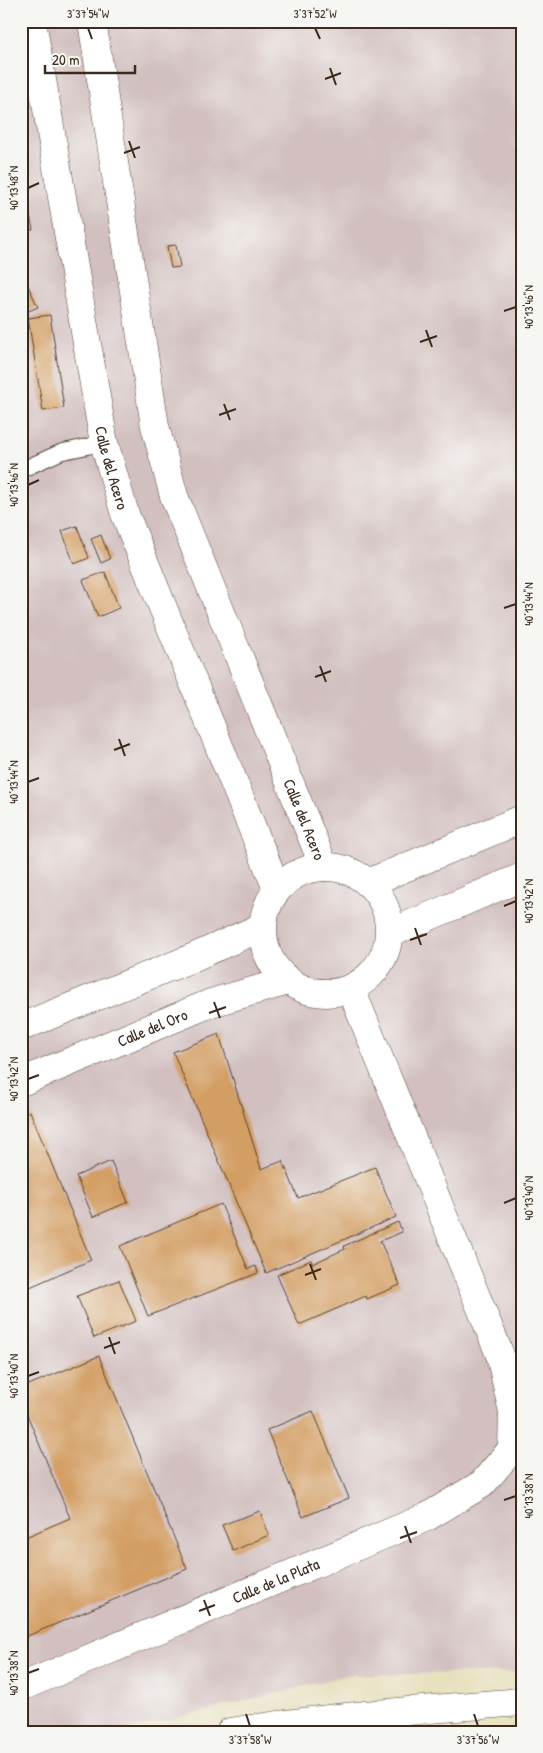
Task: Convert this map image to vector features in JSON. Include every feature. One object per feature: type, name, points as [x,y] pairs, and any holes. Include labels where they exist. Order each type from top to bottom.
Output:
[{"type":"street","name":"Calle del Acero","points":[[32,21],[104,443],[125,514],[278,889]]},
{"type":"street","name":"Calle del Acero","points":[[92,21],[155,426],[174,496],[324,867]]},
{"type":"street","points":[[368,883],[522,819]]},
{"type":"street","points":[[324,867],[348,870],[368,883],[385,906],[390,933],[384,956],[370,975],[351,989],[329,994],[307,991],[288,981],[268,957],[262,927],[267,906],[278,889],[299,873],[324,867]]},
{"type":"street","points":[[390,933],[522,878]]},
{"type":"street","points":[[21,1027],[192,958],[262,927]]},
{"type":"street","name":"Calle del Oro","points":[[21,1082],[211,1003],[288,981]]},
{"type":"street","points":[[351,989],[500,1355],[513,1412],[517,1451]]},
{"type":"street","name":"Calle de la Plata","points":[[21,1687],[427,1517],[482,1484],[517,1451]]},
{"type":"street","points":[[230,1732],[312,1720],[404,1710],[522,1702]]},
{"type":"lane","points":[[21,470],[61,452],[104,443]]},
{"type":"shaded area","points":[[21,21],[522,21],[522,1672],[348,1675],[121,1732],[21,1732]]},
{"type":"building","points":[[21,171],[33,230],[21,231]]},
{"type":"building","points":[[176,245],[180,267],[171,268],[167,246]]},
{"type":"building","points":[[28,286],[38,307],[21,314],[21,289]]},
{"type":"building","points":[[50,315],[64,408],[43,411],[28,318]]},
{"type":"building","points":[[77,526],[89,558],[74,564],[62,531]]},
{"type":"building","points":[[101,535],[110,559],[101,563],[91,539]]},
{"type":"building","points":[[105,572],[119,608],[98,617],[83,580]]},
{"type":"building","points":[[219,1034],[261,1169],[283,1161],[298,1198],[375,1167],[396,1217],[266,1273],[173,1052]]},
{"type":"building","points":[[30,1111],[91,1260],[21,1291],[21,1115]]},
{"type":"building","points":[[111,1161],[128,1202],[93,1217],[76,1176]]},
{"type":"building","points":[[221,1204],[248,1269],[256,1266],[258,1273],[148,1316],[120,1246]]},
{"type":"building","points":[[398,1222],[402,1232],[380,1241],[400,1285],[367,1299],[366,1296],[299,1325],[277,1275],[311,1260],[312,1264],[345,1249],[344,1246]]},
{"type":"building","points":[[119,1280],[136,1321],[94,1338],[77,1296]]},
{"type":"building","points":[[99,1356],[187,1569],[25,1637],[21,1628],[21,1539],[70,1518],[21,1400],[21,1388]]},
{"type":"building","points":[[313,1411],[349,1498],[303,1517],[267,1430]]},
{"type":"building","points":[[260,1511],[269,1535],[233,1551],[222,1525]]}]
